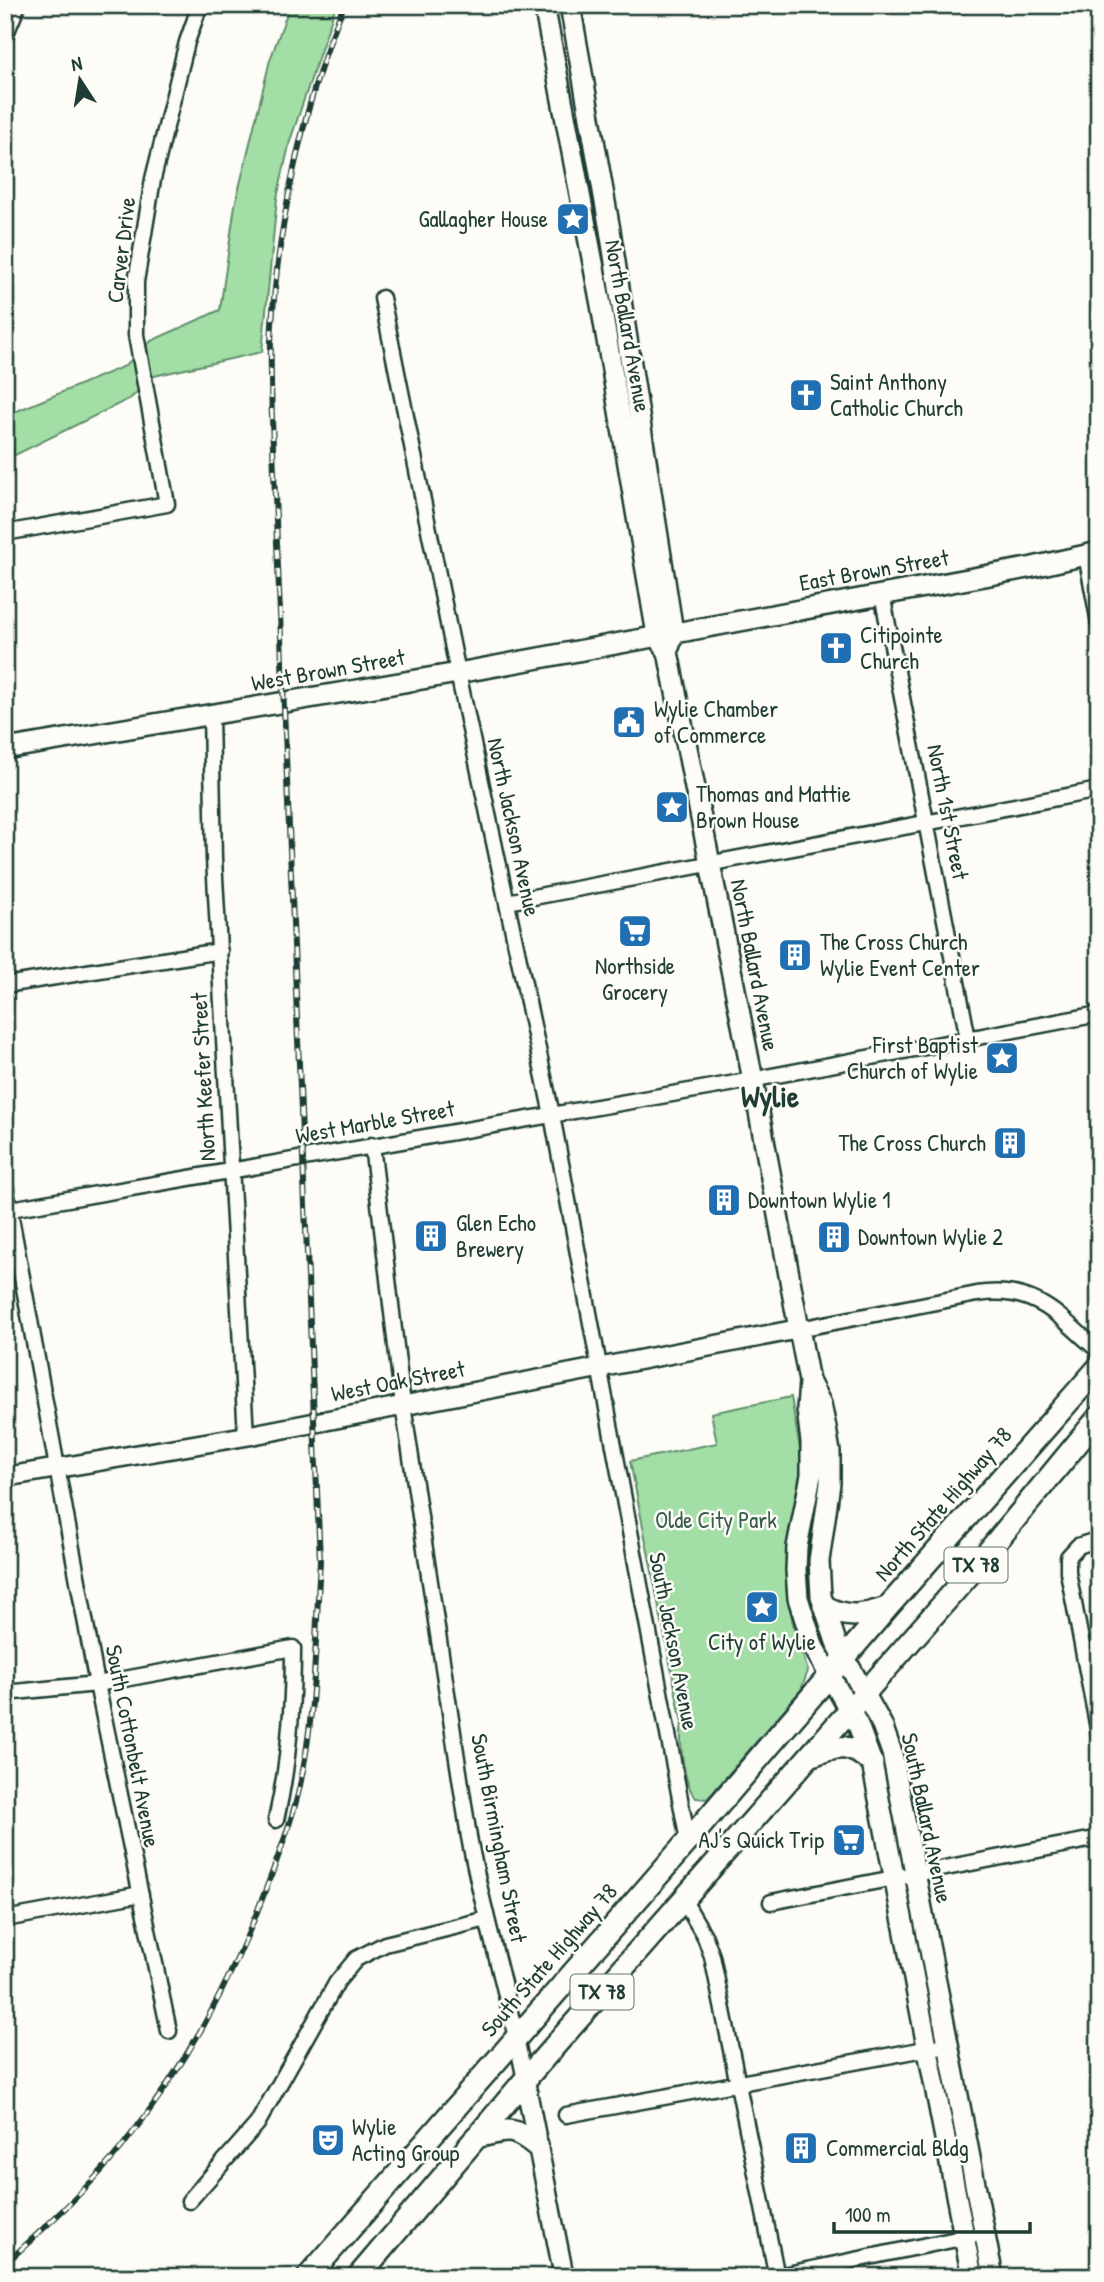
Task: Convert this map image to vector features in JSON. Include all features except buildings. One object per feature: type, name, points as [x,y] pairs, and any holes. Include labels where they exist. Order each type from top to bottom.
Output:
[{"type":"main road","name":"North Ballard Avenue","points":[[544,5],[665,633]]},
{"type":"main road","name":"North Ballard Avenue","points":[[570,5],[612,242],[668,652],[753,1080],[799,1329]]},
{"type":"main road","name":"East Brown Street","points":[[665,633],[1092,554]]},
{"type":"main road","name":"West Brown Street","points":[[5,749],[458,673],[665,633]]},
{"type":"main road","name":"South Ballard Avenue","points":[[799,1329],[809,1381],[807,1409],[811,1475],[797,1547],[796,1584],[808,1633],[829,1678],[864,1738],[872,1763],[972,2277]]},
{"type":"main road","name":"North State Highway 78","points":[[829,1678],[1099,1367]]},
{"type":"main road","name":"South Ballard Avenue","points":[[809,1381],[821,1404],[830,1460],[829,1496],[819,1561],[824,1606],[830,1628],[882,1725],[892,1753],[993,2277]]},
{"type":"main road","name":"TX 78","points":[[358,2277],[683,1899],[972,1570],[1099,1417]]},
{"type":"main road","points":[[824,1606],[834,1613],[857,1616],[887,1608]]},
{"type":"main road","name":"South State Highway 78","points":[[308,2277],[829,1678]]},
{"type":"main road","points":[[810,1755],[828,1748],[847,1747],[864,1755],[872,1763]]},
{"type":"main road","points":[[477,2137],[513,2130],[520,2132],[537,2146]]},
{"type":"street","points":[[6,36],[18,5]]},
{"type":"street","name":"Carver Drive","points":[[5,533],[167,504],[136,335],[136,282],[153,179],[187,42],[200,5]]},
{"type":"street","name":"North Jackson Avenue","points":[[382,298],[552,1115],[599,1366]]},
{"type":"street","points":[[1092,554],[1099,623]]},
{"type":"street","name":"North 1st Street","points":[[882,594],[968,1039]]},
{"type":"street","name":"North Keefer Street","points":[[211,715],[214,859],[246,1436]]},
{"type":"street","points":[[507,902],[1099,790]]},
{"type":"street","points":[[5,985],[220,951]]},
{"type":"street","name":"West Marble Street","points":[[7,1210],[753,1080],[1099,1014]]},
{"type":"street","name":"South Birmingham Street","points":[[372,1145],[403,1405],[470,1837],[487,1919],[517,2036],[564,2277]]},
{"type":"street","name":"South Cottonbelt Avenue","points":[[5,1185],[7,1210],[97,1684],[169,2031]]},
{"type":"street","points":[[799,1329],[1006,1291],[1040,1303],[1099,1351]]},
{"type":"street","name":"West Oak Street","points":[[5,1477],[246,1436],[799,1329]]},
{"type":"street","name":"South Jackson Avenue","points":[[599,1366],[688,1841]]},
{"type":"street","points":[[1099,1539],[1078,1546],[1068,1557],[1068,1573],[1099,1734]]},
{"type":"street","points":[[5,1693],[97,1684],[293,1648],[290,1727],[276,1821]]},
{"type":"street","points":[[771,1902],[1099,1838]]},
{"type":"street","points":[[5,1919],[141,1894]]},
{"type":"street","points":[[683,1899],[705,1937],[712,1956],[776,2277],[984,2233]]},
{"type":"street","points":[[189,2201],[257,2123],[337,1982],[356,1959],[385,1944],[487,1919]]},
{"type":"street","points":[[566,2115],[947,2045]]},
{"type":"green space","points":[[290,5],[336,5],[290,141],[277,198],[262,352],[154,376],[131,398],[5,460],[5,416],[125,366],[151,341],[220,310],[235,205],[270,60]]},
{"type":"green space","name":"Olde City Park","points":[[791,1397],[802,1461],[798,1496],[788,1536],[786,1589],[794,1628],[808,1671],[801,1690],[707,1799],[696,1798],[685,1773],[682,1723],[630,1461],[717,1443],[711,1413]]},
{"type":"railway","points":[[5,2264],[108,2163],[186,2056],[221,1992],[252,1925],[291,1818],[304,1766],[314,1678],[320,1561],[273,448],[271,342],[279,257],[294,170],[316,85],[344,5]]},
{"type":"place","name":"Gallagher House","points":[[573,219]]},
{"type":"place","name":"Saint Anthony Catholic Church","points":[[806,395]]},
{"type":"place","name":"Citipointe Church","points":[[836,648]]},
{"type":"place","name":"Wylie Chamber of Commerce","points":[[629,722]]},
{"type":"place","name":"Thomas and Mattie Brown House","points":[[672,807]]},
{"type":"place","name":"Northside Grocery","points":[[635,931]]},
{"type":"place","name":"The Cross Church Wylie Event Center","points":[[795,955]]},
{"type":"place","name":"First Baptist Church of Wylie","points":[[1002,1058]]},
{"type":"place","name":"The Cross Church","points":[[1010,1143]]},
{"type":"place","name":"Downtown Wylie 1","points":[[724,1200]]},
{"type":"place","name":"Glen Echo Brewery","points":[[431,1236]]},
{"type":"place","name":"Downtown Wylie 2","points":[[834,1237]]},
{"type":"place","name":"City of Wylie","points":[[762,1607]]},
{"type":"place","name":"AJ's Quick Trip","points":[[849,1840]]},
{"type":"place","name":"Wylie Acting Group","points":[[328,2140]]},
{"type":"place","name":"Commercial Bldg","points":[[801,2148]]},
{"type":"district","name":"Wylie","points":[[770,1097]]}]
